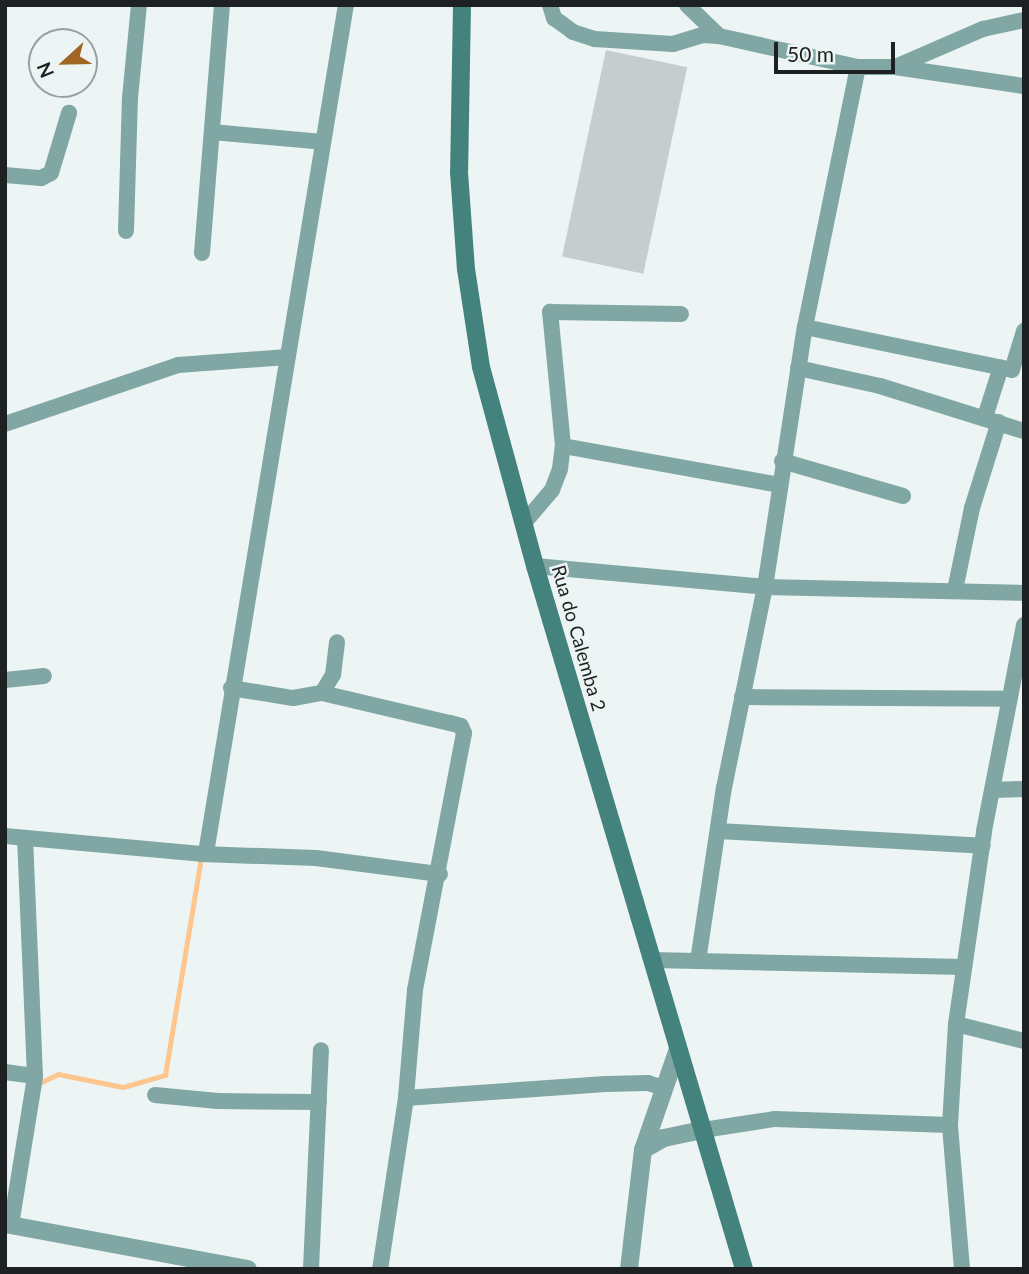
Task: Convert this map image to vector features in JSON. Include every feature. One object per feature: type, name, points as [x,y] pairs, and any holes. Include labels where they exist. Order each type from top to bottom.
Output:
[{"type":"main road","name":"Rua do Calemba 2","points":[[462,5],[459,172],[466,269],[481,367],[523,524],[744,1269]]},
{"type":"street","points":[[126,231],[130,98],[139,5]]},
{"type":"street","points":[[202,253],[222,5]]},
{"type":"street","points":[[206,853],[231,688],[346,5]]},
{"type":"street","points":[[550,5],[554,19],[573,32],[595,39],[673,44],[702,35],[719,36],[858,67],[895,67],[1024,86]]},
{"type":"street","points":[[687,5],[719,36]]},
{"type":"street","points":[[895,67],[983,29],[1024,20]]},
{"type":"street","points":[[698,961],[742,697],[765,587],[782,461],[805,327],[858,67]]},
{"type":"street","points":[[5,175],[41,178],[51,173],[69,113]]},
{"type":"street","points":[[212,132],[323,142]]},
{"type":"street","points":[[523,524],[552,490],[563,446],[550,312],[681,314]]},
{"type":"street","points":[[805,327],[1001,367],[1016,367],[1024,331]]},
{"type":"street","points":[[5,424],[178,365],[288,357]]},
{"type":"street","points":[[955,590],[1001,367]]},
{"type":"street","points":[[798,368],[992,419],[1024,431]]},
{"type":"street","points":[[563,446],[780,485]]},
{"type":"street","points":[[782,461],[903,496]]},
{"type":"street","points":[[536,566],[765,587],[1024,593]]},
{"type":"street","points":[[962,1269],[950,1125],[956,1024],[1008,699],[1024,625]]},
{"type":"street","points":[[322,693],[333,675],[337,642]]},
{"type":"street","points":[[5,680],[44,676]]},
{"type":"street","points":[[231,688],[293,698],[322,693],[461,726],[464,733],[440,874],[415,990],[406,1098],[380,1269]]},
{"type":"street","points":[[742,697],[1008,699]]},
{"type":"street","points":[[993,790],[1024,789]]},
{"type":"street","points":[[718,831],[983,846]]},
{"type":"street","points":[[5,836],[206,853],[316,858],[440,874]]},
{"type":"street","points":[[25,838],[35,1076],[8,1224],[248,1269]]},
{"type":"street","points":[[652,960],[963,967]]},
{"type":"street","points":[[956,1024],[1024,1041]]},
{"type":"street","points":[[629,1269],[643,1150],[678,1049]]},
{"type":"street","points":[[311,1269],[321,1050]]},
{"type":"street","points":[[5,1072],[35,1076]]},
{"type":"street","points":[[406,1098],[626,1083],[663,1088]]},
{"type":"street","points":[[155,1095],[218,1101],[318,1102]]},
{"type":"street","points":[[643,1150],[664,1138],[775,1119],[950,1125]]},
{"type":"building","points":[[606,50],[687,67],[643,274],[562,256]]},
{"type":"waterway","points":[[37,1084],[58,1074],[123,1087],[165,1075],[201,857]]}]
